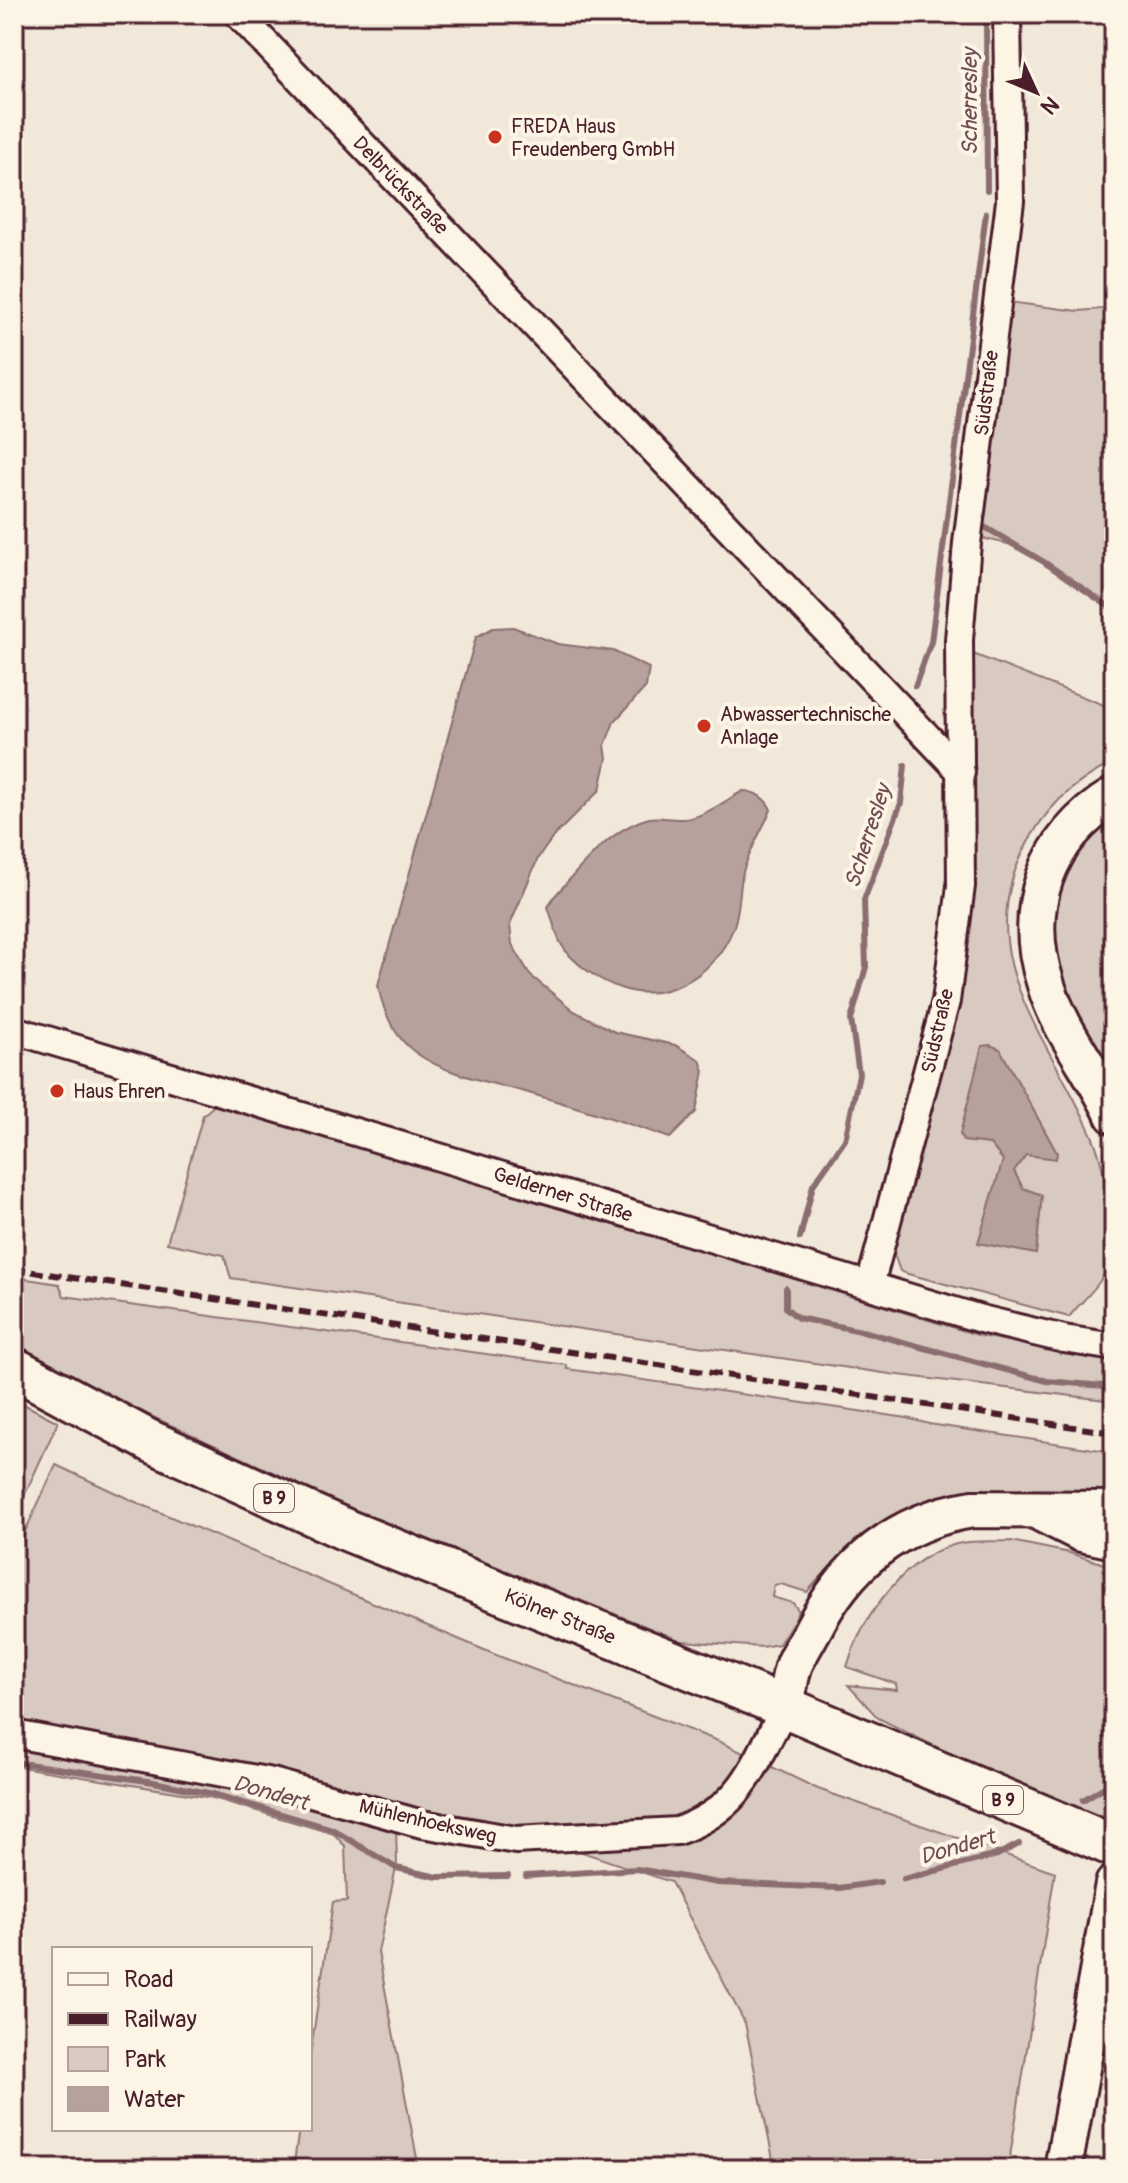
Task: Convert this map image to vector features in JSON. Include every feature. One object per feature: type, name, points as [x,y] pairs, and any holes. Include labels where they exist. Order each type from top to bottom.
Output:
[{"type":"main road","points":[[1114,796],[1086,815],[1055,854],[1040,888],[1036,920],[1038,957],[1046,987],[1114,1115]]},
{"type":"main road","name":"Kölner Straße","points":[[14,1368],[150,1441],[346,1530],[785,1707],[1114,1846]]},
{"type":"main road","points":[[785,1707],[794,1665],[831,1596],[858,1563],[888,1540],[953,1512],[973,1509],[1034,1510],[1081,1533],[1112,1516]]},
{"type":"main road","points":[[1063,2169],[1114,1884]]},
{"type":"street","name":"Delbrückstraße","points":[[238,14],[961,772]]},
{"type":"street","name":"Südstraße","points":[[870,1285],[946,1001],[961,886],[959,640],[966,557],[1010,201],[1007,14]]},
{"type":"street","name":"Gelderner Straße","points":[[14,1030],[981,1319],[1064,1339],[1114,1347]]},
{"type":"street","name":"Mühlenhoeksweg","points":[[14,1734],[272,1782],[422,1824],[516,1840],[677,1831],[702,1823],[726,1806],[745,1783],[785,1707]]},
{"type":"green space","points":[[1008,302],[1078,311],[1114,308],[1114,612],[1044,564],[1008,544],[977,537]]},
{"type":"green space","points":[[968,652],[1114,709],[1114,762],[1071,789],[1039,824],[1022,854],[1009,893],[1006,931],[1012,967],[1024,1001],[1093,1138],[1106,1186],[1110,1235],[1108,1263],[1099,1282],[1069,1317],[908,1274],[900,1271],[894,1254],[956,999]]},
{"type":"green space","points":[[1114,809],[1114,1092],[1098,1065],[1049,951],[1056,877]]},
{"type":"green space","points":[[217,1103],[981,1336],[1114,1360],[1114,1401],[890,1374],[231,1278],[224,1255],[167,1243],[203,1115]]},
{"type":"green space","points":[[14,1277],[59,1284],[64,1296],[567,1365],[567,1369],[907,1418],[1114,1452],[1114,1486],[1103,1493],[970,1493],[919,1504],[895,1514],[870,1530],[807,1592],[781,1584],[774,1585],[772,1597],[793,1603],[798,1610],[779,1644],[762,1647],[682,1641],[353,1509],[14,1349]]},
{"type":"green space","points":[[14,1399],[58,1422],[14,1518]]},
{"type":"green space","points":[[56,1465],[496,1655],[718,1741],[818,1789],[1055,1872],[1008,2169],[775,2169],[745,2023],[671,1882],[484,1819],[396,1805],[165,1749],[14,1724],[14,1555]]},
{"type":"green space","points":[[1011,1541],[1070,1553],[1114,1567],[1114,1706],[1108,1749],[1114,1752],[1114,1824],[1008,1783],[878,1718],[848,1685],[897,1690],[896,1684],[847,1667],[875,1608],[905,1574],[941,1549],[961,1543]]},
{"type":"green space","points":[[14,1745],[216,1781],[396,1829],[397,1863],[378,1952],[419,2169],[293,2169],[299,2131],[312,2131],[312,2043],[333,1902],[347,1901],[345,1846],[334,1834],[213,1798],[14,1766]]},
{"type":"water","points":[[513,627],[558,644],[613,651],[649,668],[646,687],[614,722],[605,745],[607,758],[600,790],[554,836],[538,858],[510,925],[512,944],[530,975],[574,1011],[615,1032],[675,1045],[700,1060],[704,1071],[696,1112],[670,1138],[580,1108],[469,1077],[428,1061],[401,1039],[383,1005],[378,985],[476,637],[493,628]]},
{"type":"water","points":[[743,791],[760,796],[771,810],[743,872],[734,926],[717,957],[705,969],[675,987],[658,992],[641,992],[605,982],[571,957],[560,942],[548,907],[593,854],[615,835],[640,821],[698,816]]},
{"type":"water","points":[[982,1046],[1000,1049],[1057,1153],[1056,1159],[1026,1155],[1014,1171],[1023,1188],[1042,1195],[1036,1254],[978,1243],[1003,1160],[990,1144],[963,1141],[960,1134]]},
{"type":"waterway","name":"Scherresley","points":[[986,14],[987,190]]},
{"type":"waterway","name":"Scherresley","points":[[915,686],[931,642],[986,213]]},
{"type":"waterway","points":[[983,526],[1044,562],[1114,610]]},
{"type":"waterway","name":"Scherresley","points":[[800,1238],[813,1185],[845,1140],[859,1074],[851,1020],[866,967],[864,900],[901,803],[905,765]]},
{"type":"waterway","name":"Scherresley","points":[[786,1288],[786,1308],[798,1318],[866,1332],[1047,1381],[1114,1387]]},
{"type":"waterway","name":"Dondert","points":[[14,1762],[154,1782],[213,1794],[332,1829],[396,1868],[438,1877],[508,1876]]},
{"type":"waterway","name":"Dondert","points":[[1083,1800],[1114,1781]]},
{"type":"waterway","name":"Dondert","points":[[904,1879],[997,1855],[1019,1844]]},
{"type":"waterway","name":"Dondert","points":[[526,1876],[637,1869],[718,1883],[839,1888],[880,1882]]},
{"type":"railway","points":[[14,1269],[1114,1433]]},
{"type":"place","name":"FREDA Haus Freudenberg GmbH","points":[[495,137]]},
{"type":"place","name":"Abwassertechnische Anlage","points":[[704,726]]},
{"type":"place","name":"Haus Ehren","points":[[57,1091]]}]
